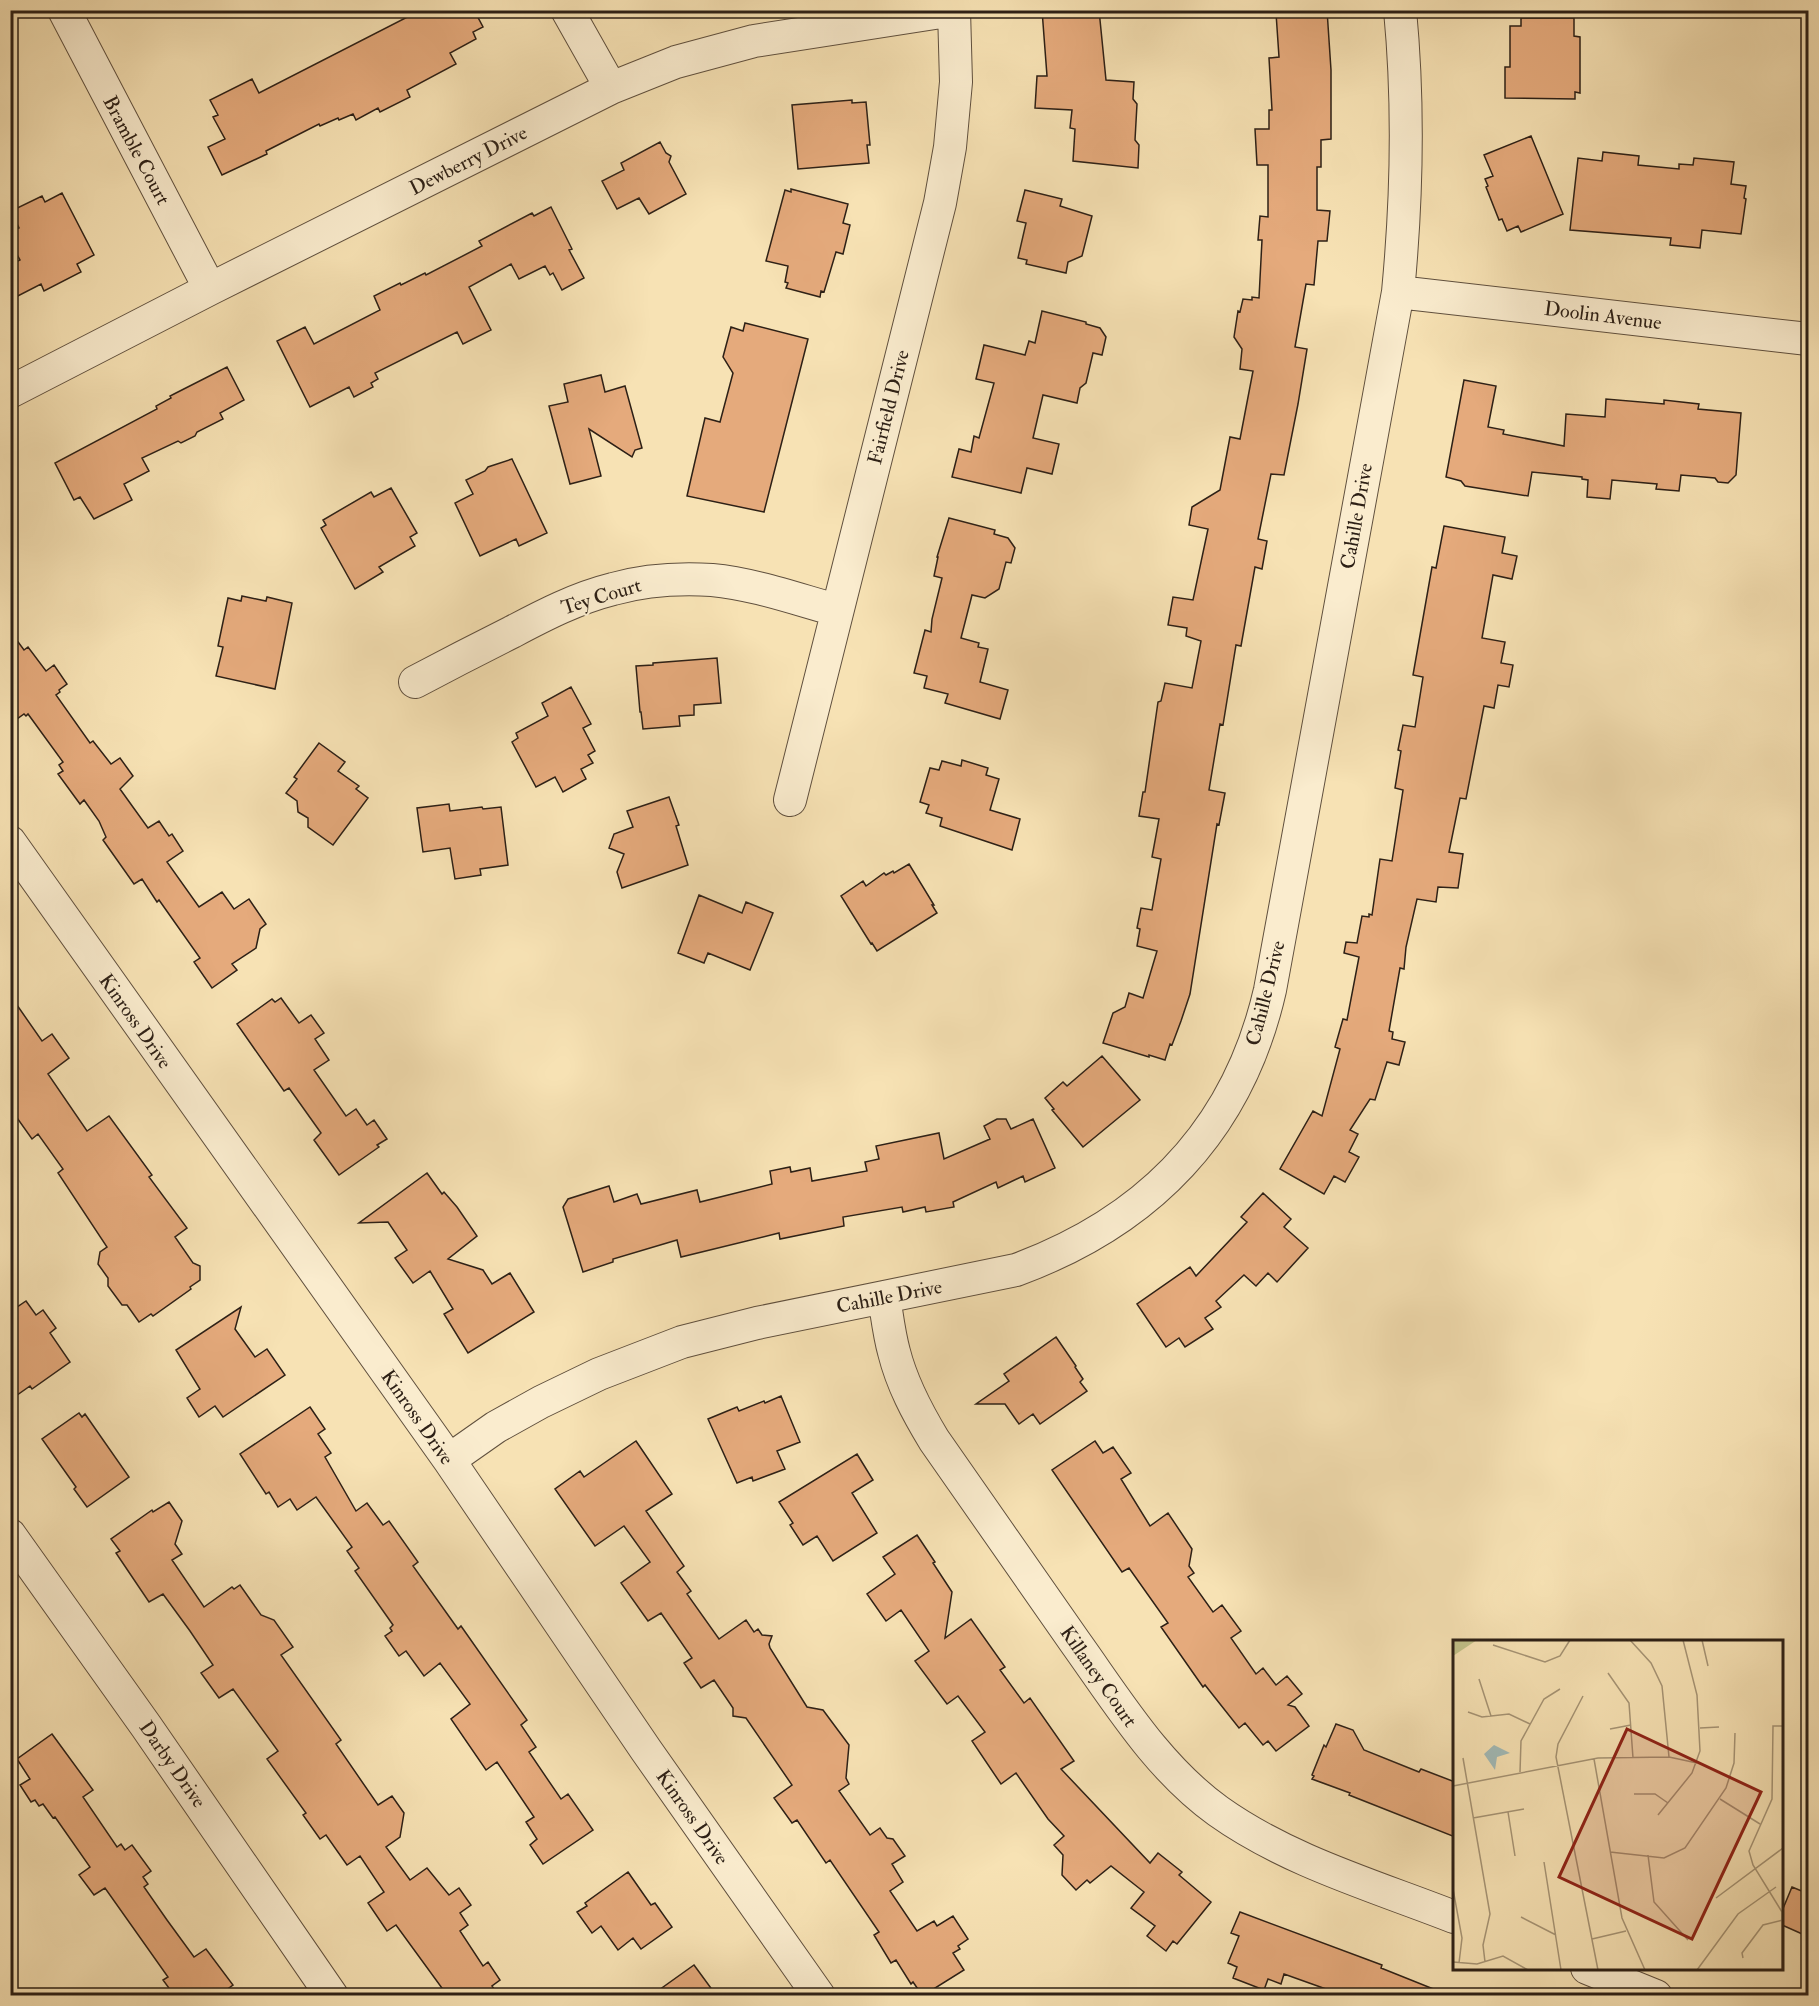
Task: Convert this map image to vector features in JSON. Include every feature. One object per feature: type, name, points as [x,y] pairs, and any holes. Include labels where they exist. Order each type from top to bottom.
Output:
[{"type":"street","name":"Bramble Court","points":[[64,10],[210,290]]},
{"type":"street","points":[[567,10],[611,88]]},
{"type":"street","name":"Dewberry Drive","points":[[10,392],[611,88],[676,62],[754,41],[954,10]]},
{"type":"street","name":"Fairfield Drive","points":[[790,800],[940,203],[950,147],[956,82],[954,10]]},
{"type":"street","name":"Cahille Drive","points":[[449,1460],[496,1427],[541,1402],[641,1356],[682,1342],[719,1332],[1016,1270],[1047,1259],[1082,1242],[1145,1200],[1172,1175],[1214,1123],[1232,1093],[1262,1028],[1398,292],[1406,180],[1405,80],[1400,10]]},
{"type":"street","name":"Doolin Avenue","points":[[1398,292],[1809,339]]},
{"type":"street","name":"Tey Court","points":[[415,682],[580,600],[612,589],[647,581],[714,580],[836,610]]},
{"type":"street","name":"Kinross Drive","points":[[10,842],[449,1460],[646,1750],[819,1995]]},
{"type":"street","name":"Killaney Court","points":[[884,1297],[900,1372],[908,1394],[934,1440],[1133,1724],[1173,1772],[1220,1812],[1274,1844],[1305,1859],[1453,1916]]},
{"type":"street","name":"Darby Drive","points":[[10,1535],[147,1726],[332,1995]]},
{"type":"street","points":[[1592,1970],[1656,1995]]},
{"type":"building","points":[[421,10],[474,10],[483,27],[473,32],[476,39],[450,53],[456,64],[407,90],[410,97],[380,112],[378,108],[356,120],[353,114],[320,126],[319,124],[266,151],[267,154],[222,175],[208,147],[225,139],[213,117],[218,115],[210,100],[252,79],[259,93]]},
{"type":"building","points":[[1042,10],[1099,10],[1106,80],[1134,82],[1133,99],[1137,104],[1135,140],[1139,145],[1138,168],[1073,161],[1075,129],[1070,128],[1072,110],[1035,108],[1037,76],[1047,76]]},
{"type":"building","points":[[1327,10],[1331,70],[1331,139],[1321,140],[1321,167],[1317,167],[1317,210],[1330,211],[1327,241],[1318,241],[1314,285],[1306,284],[1295,347],[1307,349],[1298,404],[1284,475],[1271,474],[1258,539],[1267,541],[1262,569],[1255,567],[1241,646],[1236,645],[1223,725],[1220,724],[1209,790],[1225,793],[1219,825],[1217,824],[1190,994],[1165,1060],[1103,1043],[1113,1013],[1125,1007],[1129,993],[1143,998],[1157,951],[1137,946],[1140,929],[1137,928],[1141,908],[1152,910],[1161,859],[1152,857],[1159,819],[1139,816],[1143,792],[1145,792],[1158,702],[1161,701],[1165,683],[1192,688],[1201,641],[1186,636],[1187,628],[1168,625],[1173,597],[1193,600],[1208,529],[1189,525],[1192,507],[1220,490],[1230,437],[1240,439],[1253,371],[1240,369],[1242,349],[1234,337],[1238,311],[1240,312],[1243,299],[1259,298],[1262,240],[1258,240],[1260,216],[1268,217],[1268,165],[1257,165],[1255,129],[1269,129],[1269,110],[1272,110],[1269,58],[1279,57],[1276,13]]},
{"type":"building","points":[[1521,18],[1574,18],[1574,36],[1580,37],[1580,93],[1575,92],[1575,99],[1505,98],[1505,67],[1510,67],[1510,26],[1521,26]]},
{"type":"building","points":[[852,100],[852,103],[866,102],[870,145],[867,145],[869,163],[798,169],[792,105]]},
{"type":"building","points":[[1531,136],[1563,214],[1521,232],[1518,226],[1507,231],[1502,219],[1499,220],[1486,187],[1488,186],[1485,179],[1493,176],[1484,155]]},
{"type":"building","points":[[660,142],[666,153],[671,156],[669,162],[686,194],[649,214],[639,198],[617,209],[602,181],[624,170],[621,163]]},
{"type":"building","points":[[1603,152],[1639,156],[1638,165],[1679,169],[1679,164],[1693,165],[1694,158],[1734,162],[1731,184],[1746,186],[1741,234],[1702,230],[1700,248],[1670,245],[1671,238],[1570,230],[1578,158],[1602,161]]},
{"type":"building","points":[[791,189],[848,204],[843,223],[850,225],[843,254],[836,252],[824,292],[821,291],[820,297],[786,288],[788,266],[766,261],[785,190],[791,192]]},
{"type":"building","points":[[1025,190],[1062,199],[1060,206],[1092,216],[1082,256],[1068,262],[1066,273],[1026,264],[1027,260],[1018,258],[1026,223],[1017,221]]},
{"type":"building","points":[[62,193],[94,255],[77,264],[81,272],[44,291],[41,284],[10,300],[10,265],[20,260],[10,242],[10,232],[19,228],[11,211],[42,196],[45,202]]},
{"type":"building","points":[[551,207],[572,249],[569,250],[584,278],[562,290],[553,273],[550,275],[545,266],[519,279],[511,264],[469,287],[491,330],[463,344],[457,332],[375,373],[378,379],[371,383],[373,387],[354,397],[349,387],[310,407],[277,341],[305,327],[314,344],[380,310],[374,296],[400,283],[401,285],[425,273],[426,275],[482,246],[479,241],[532,213],[534,216]]},
{"type":"building","points":[[1042,311],[1086,322],[1086,324],[1100,328],[1106,337],[1102,355],[1093,353],[1086,383],[1080,388],[1077,403],[1043,395],[1033,438],[1059,444],[1052,474],[1027,468],[1021,493],[952,477],[959,449],[971,452],[974,436],[979,438],[994,383],[976,379],[984,345],[1025,355],[1029,341],[1035,343]]},
{"type":"building","points":[[745,323],[808,339],[764,512],[687,496],[705,418],[720,422],[733,373],[723,357],[731,327],[743,331]]},
{"type":"building","points":[[227,367],[244,400],[220,413],[223,419],[197,432],[195,436],[181,443],[178,441],[142,458],[149,471],[124,484],[132,500],[94,519],[80,497],[74,500],[55,463],[157,409],[156,406],[171,398],[170,396]]},
{"type":"building","points":[[601,375],[605,392],[625,386],[642,448],[635,450],[632,457],[589,429],[601,476],[570,484],[549,406],[568,402],[564,384]]},
{"type":"building","points":[[1464,380],[1496,386],[1488,427],[1504,430],[1503,434],[1564,446],[1566,414],[1605,417],[1606,399],[1664,404],[1664,400],[1699,404],[1698,409],[1741,413],[1736,475],[1728,483],[1718,482],[1715,478],[1681,475],[1679,491],[1656,489],[1657,484],[1612,480],[1610,499],[1587,497],[1588,480],[1582,477],[1532,472],[1528,496],[1465,486],[1461,481],[1446,477]]},
{"type":"building","points":[[512,459],[547,533],[519,546],[516,539],[480,556],[455,503],[473,494],[466,480],[485,471],[488,467]]},
{"type":"building","points":[[391,488],[417,533],[410,537],[415,546],[379,567],[383,572],[355,589],[321,528],[326,525],[323,520],[371,492],[374,497]]},
{"type":"building","points":[[949,518],[995,530],[994,534],[1008,538],[1015,548],[1011,563],[1006,562],[999,589],[985,598],[972,595],[961,638],[979,643],[978,647],[988,649],[980,682],[1008,690],[1000,719],[945,703],[948,694],[924,688],[927,676],[914,673],[925,630],[931,632],[942,578],[934,576],[937,557]]},
{"type":"building","points":[[1444,526],[1505,537],[1502,553],[1517,556],[1512,579],[1493,575],[1482,638],[1505,642],[1501,663],[1513,665],[1509,687],[1498,685],[1494,708],[1484,706],[1466,799],[1460,798],[1449,852],[1463,854],[1458,888],[1438,887],[1436,902],[1417,899],[1406,947],[1404,969],[1400,968],[1389,1031],[1393,1032],[1392,1039],[1405,1042],[1399,1065],[1387,1062],[1375,1100],[1370,1099],[1350,1130],[1358,1134],[1349,1152],[1359,1157],[1345,1182],[1334,1176],[1324,1194],[1280,1169],[1313,1111],[1322,1116],[1340,1049],[1335,1047],[1343,1019],[1347,1020],[1359,957],[1344,953],[1346,942],[1357,943],[1362,916],[1372,915],[1380,859],[1392,861],[1403,790],[1395,788],[1401,751],[1398,750],[1403,725],[1415,727],[1423,677],[1413,675],[1432,567],[1436,568]]},
{"type":"building","points":[[242,596],[266,601],[267,597],[292,603],[275,689],[216,676],[223,647],[218,646],[228,598],[241,601]]},
{"type":"building","points":[[10,631],[24,650],[28,647],[46,671],[54,665],[67,684],[56,695],[90,743],[93,741],[111,764],[120,758],[133,776],[120,789],[148,828],[159,821],[169,836],[172,834],[183,851],[167,862],[199,907],[222,892],[234,909],[249,899],[266,924],[260,929],[256,948],[232,964],[237,970],[212,988],[194,962],[200,958],[159,900],[157,902],[142,879],[134,884],[103,840],[106,837],[99,821],[84,800],[80,804],[58,774],[63,771],[59,765],[63,762],[28,714],[26,716],[24,714],[10,724]]},
{"type":"building","points":[[717,658],[721,703],[694,705],[694,715],[679,716],[680,726],[643,729],[636,666]]},
{"type":"building","points":[[571,687],[591,724],[583,728],[595,751],[588,755],[593,763],[581,769],[586,779],[563,792],[555,777],[536,787],[512,742],[518,738],[516,733],[548,716],[542,703]]},
{"type":"building","points":[[319,743],[345,762],[338,771],[359,786],[356,789],[368,798],[333,845],[308,827],[308,818],[298,812],[297,801],[286,793],[297,779],[294,777]]},
{"type":"building","points":[[962,760],[988,768],[986,775],[999,779],[990,810],[1020,819],[1012,850],[940,826],[942,818],[926,813],[929,805],[920,802],[930,768],[939,770],[942,761],[961,766]]},
{"type":"building","points":[[669,797],[679,825],[676,826],[688,865],[622,888],[617,872],[624,854],[609,848],[614,834],[633,827],[627,811]]},
{"type":"building","points":[[449,804],[450,811],[501,807],[508,865],[480,869],[481,875],[455,879],[450,848],[423,852],[417,808]]},
{"type":"building","points":[[909,864],[937,913],[877,951],[841,896],[863,881],[866,886],[884,873],[886,875],[893,871],[894,873]]},
{"type":"building","points":[[699,895],[742,913],[746,902],[773,913],[750,970],[708,953],[704,963],[678,953]]},
{"type":"building","points":[[10,995],[42,1041],[52,1034],[69,1058],[48,1074],[87,1131],[109,1116],[152,1175],[149,1177],[187,1228],[175,1237],[193,1263],[200,1266],[200,1280],[153,1316],[151,1314],[139,1322],[127,1305],[122,1305],[108,1286],[108,1278],[98,1264],[100,1252],[107,1247],[58,1173],[63,1169],[38,1134],[32,1139],[10,1108]]},
{"type":"building","points":[[281,998],[299,1023],[311,1015],[324,1033],[315,1039],[329,1060],[314,1070],[346,1116],[356,1109],[367,1125],[374,1120],[387,1139],[339,1175],[314,1140],[321,1133],[289,1088],[284,1091],[237,1024],[272,999],[275,1002]]},
{"type":"building","points":[[1102,1056],[1140,1100],[1083,1147],[1052,1110],[1054,1109],[1045,1098],[1063,1082],[1067,1086]]},
{"type":"building","points":[[997,1119],[1006,1119],[1011,1129],[1033,1119],[1055,1168],[1025,1182],[1023,1176],[998,1188],[996,1182],[953,1202],[954,1207],[926,1212],[925,1207],[903,1212],[902,1207],[843,1217],[844,1226],[780,1239],[779,1233],[681,1257],[677,1240],[613,1259],[613,1262],[583,1272],[563,1207],[568,1199],[609,1186],[614,1202],[637,1194],[641,1204],[697,1190],[700,1202],[772,1184],[770,1171],[790,1167],[791,1172],[810,1168],[812,1181],[867,1171],[865,1162],[879,1159],[876,1146],[939,1133],[944,1159],[990,1139],[984,1126]]},
{"type":"building","points":[[427,1173],[442,1194],[444,1192],[457,1207],[477,1236],[448,1259],[483,1270],[492,1284],[510,1273],[534,1312],[468,1353],[444,1314],[453,1309],[430,1271],[413,1283],[395,1258],[407,1250],[388,1222],[359,1223]]},
{"type":"building","points":[[1263,1193],[1291,1219],[1284,1227],[1308,1248],[1277,1282],[1268,1273],[1256,1286],[1244,1275],[1216,1301],[1221,1307],[1205,1318],[1213,1329],[1185,1347],[1179,1338],[1166,1347],[1137,1304],[1190,1267],[1196,1276],[1247,1222],[1241,1217]]},
{"type":"building","points":[[26,1301],[36,1315],[43,1310],[56,1328],[50,1333],[70,1362],[32,1389],[30,1386],[10,1400],[10,1312]]},
{"type":"building","points":[[241,1307],[235,1329],[255,1357],[267,1349],[285,1375],[223,1417],[215,1406],[199,1417],[187,1398],[200,1389],[176,1350]]},
{"type":"building","points":[[1056,1337],[1076,1366],[1083,1379],[1080,1382],[1087,1391],[1040,1424],[1033,1414],[1019,1424],[1005,1404],[976,1404],[1009,1381],[1004,1374]]},
{"type":"building","points":[[781,1396],[800,1442],[777,1451],[785,1469],[753,1481],[752,1477],[737,1483],[708,1419],[737,1407],[739,1411]]},
{"type":"building","points":[[310,1407],[325,1429],[318,1434],[331,1453],[325,1457],[356,1511],[367,1503],[383,1525],[389,1521],[418,1562],[413,1566],[458,1629],[461,1626],[527,1720],[521,1725],[536,1747],[529,1752],[561,1799],[568,1794],[593,1830],[543,1864],[530,1845],[537,1839],[526,1822],[534,1817],[497,1762],[486,1770],[451,1719],[470,1704],[440,1663],[424,1676],[406,1651],[399,1656],[385,1636],[392,1631],[390,1628],[393,1625],[355,1571],[359,1568],[347,1551],[352,1547],[316,1497],[297,1510],[290,1499],[278,1507],[269,1492],[266,1494],[240,1454]]},
{"type":"building","points":[[79,1413],[82,1417],[85,1414],[129,1477],[87,1507],[74,1489],[76,1487],[42,1439]]},
{"type":"building","points":[[636,1441],[672,1494],[646,1511],[684,1566],[677,1572],[691,1591],[687,1594],[719,1639],[746,1620],[754,1632],[758,1629],[762,1635],[772,1636],[770,1648],[807,1707],[823,1710],[849,1745],[846,1778],[849,1784],[839,1791],[870,1835],[880,1828],[887,1838],[893,1839],[905,1856],[892,1864],[903,1882],[890,1891],[917,1931],[934,1921],[937,1926],[953,1916],[968,1939],[958,1946],[960,1949],[953,1953],[964,1970],[924,1995],[913,1982],[911,1984],[896,1960],[891,1963],[874,1935],[879,1932],[830,1860],[826,1863],[797,1820],[792,1823],[774,1798],[792,1785],[746,1718],[733,1716],[733,1708],[714,1680],[701,1688],[684,1663],[692,1658],[661,1613],[648,1621],[621,1583],[650,1562],[624,1526],[595,1546],[555,1489],[580,1471],[584,1477]]},
{"type":"building","points":[[1095,1441],[1103,1453],[1113,1447],[1131,1473],[1121,1479],[1150,1526],[1168,1513],[1192,1549],[1189,1566],[1194,1573],[1188,1577],[1213,1612],[1222,1605],[1241,1631],[1231,1638],[1256,1674],[1263,1668],[1276,1685],[1287,1676],[1302,1694],[1288,1705],[1295,1707],[1309,1726],[1276,1751],[1268,1741],[1263,1745],[1245,1723],[1239,1728],[1205,1685],[1203,1687],[1161,1627],[1168,1623],[1129,1568],[1122,1572],[1052,1470]]},
{"type":"building","points":[[857,1454],[873,1480],[852,1493],[877,1533],[833,1561],[817,1536],[803,1545],[790,1525],[793,1523],[779,1502]]},
{"type":"building","points":[[169,1502],[182,1521],[175,1544],[182,1554],[172,1560],[204,1607],[232,1587],[234,1589],[240,1585],[261,1615],[274,1620],[293,1647],[281,1655],[341,1740],[336,1744],[378,1805],[392,1796],[404,1813],[400,1837],[386,1847],[410,1880],[427,1868],[449,1895],[459,1888],[471,1905],[460,1913],[468,1925],[460,1931],[483,1966],[488,1962],[500,1980],[492,1986],[498,1995],[447,1995],[396,1925],[387,1931],[368,1903],[384,1892],[360,1856],[347,1865],[326,1835],[320,1839],[303,1815],[306,1813],[267,1759],[278,1751],[233,1689],[219,1698],[201,1673],[213,1665],[190,1631],[163,1594],[149,1602],[116,1553],[120,1551],[111,1539],[152,1510],[153,1512]]},
{"type":"building","points":[[917,1535],[952,1592],[945,1638],[971,1619],[1005,1667],[1000,1670],[1024,1703],[1030,1698],[1074,1761],[1061,1769],[1150,1863],[1158,1853],[1182,1872],[1179,1875],[1211,1902],[1177,1944],[1173,1941],[1166,1951],[1147,1936],[1155,1926],[1131,1908],[1144,1892],[1111,1866],[1090,1883],[1087,1880],[1076,1890],[1062,1875],[1063,1855],[1054,1845],[1064,1836],[1048,1819],[1016,1773],[1001,1784],[972,1741],[985,1732],[958,1696],[947,1704],[915,1661],[929,1651],[901,1610],[886,1621],[867,1594],[895,1574],[883,1557]]},
{"type":"building","points":[[1336,1724],[1353,1730],[1364,1750],[1419,1772],[1421,1769],[1453,1781],[1453,1836],[1312,1779],[1324,1745],[1326,1747]]},
{"type":"building","points":[[52,1734],[93,1790],[83,1797],[117,1847],[121,1844],[125,1850],[132,1845],[151,1871],[143,1877],[148,1884],[144,1887],[167,1920],[194,1957],[206,1949],[233,1985],[219,1995],[174,1995],[163,1980],[168,1977],[105,1888],[94,1895],[79,1875],[90,1867],[55,1817],[53,1818],[43,1804],[39,1806],[35,1800],[31,1802],[20,1785],[30,1779],[17,1759]]},
{"type":"building","points":[[628,1872],[651,1905],[655,1903],[672,1927],[641,1949],[633,1938],[618,1950],[601,1926],[592,1933],[577,1912],[587,1906],[585,1903]]},
{"type":"building","points":[[1792,1887],[1809,1894],[1809,1937],[1783,1925],[1783,1909]]},
{"type":"building","points":[[1240,1912],[1382,1965],[1381,1968],[1446,1995],[1324,1995],[1326,1989],[1284,1974],[1281,1984],[1268,1979],[1264,1990],[1233,1978],[1237,1967],[1228,1963],[1239,1936],[1231,1933]]},
{"type":"building","points":[[694,1965],[716,1995],[652,1995]]}]
